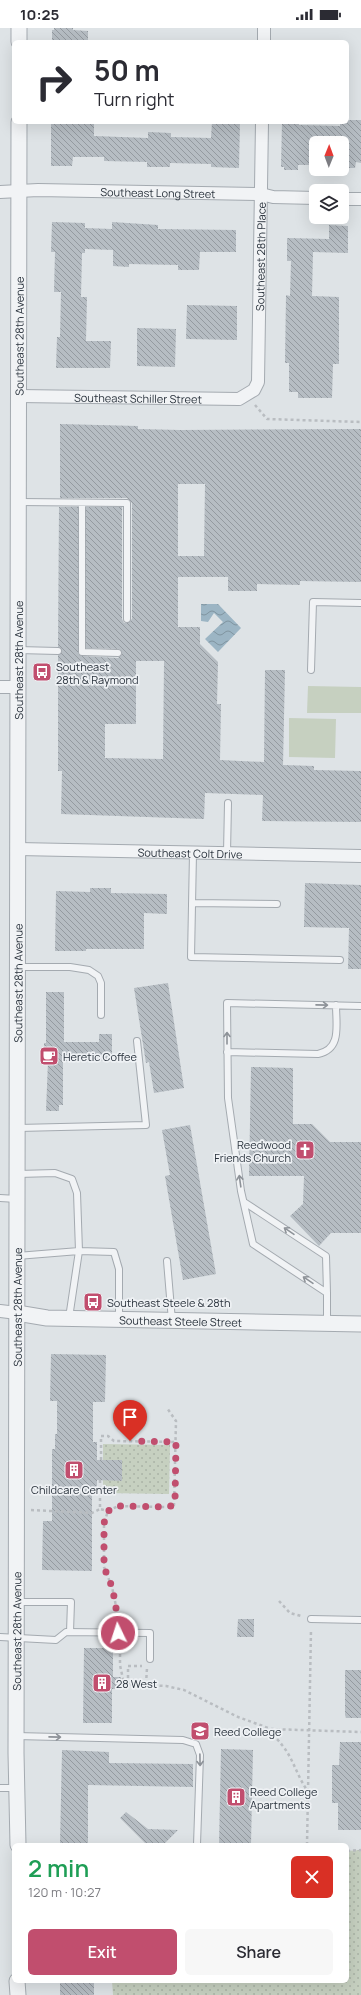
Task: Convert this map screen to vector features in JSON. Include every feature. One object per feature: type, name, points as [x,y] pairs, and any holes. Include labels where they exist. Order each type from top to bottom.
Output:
[{"type":"street","points":[[19,28],[19,40]]},
{"type":"street","points":[[264,28],[264,40]]},
{"type":"street","name":"Southeast 28th Avenue","points":[[18,1843],[16,1638],[18,1199],[17,502],[19,396],[19,124]]},
{"type":"street","name":"Southeast 28th Place","points":[[250,393],[258,382],[262,124]]},
{"type":"street","name":"Southeast Long Street","points":[[0,192],[38,190],[261,194],[274,197],[309,198]]},
{"type":"street","points":[[349,198],[361,199]]},
{"type":"street","name":"Southeast Schiller Street","points":[[19,396],[239,399],[250,393]]},
{"type":"street","points":[[0,687],[17,687]]},
{"type":"street","name":"Southeast Colt Drive","points":[[18,849],[361,856]]},
{"type":"street","name":"Southeast Steele Street","points":[[0,1311],[48,1318],[361,1324]]},
{"type":"street","points":[[18,1983],[18,1995]]},
{"type":"lane","points":[[17,502],[127,503],[126,619]]},
{"type":"lane","points":[[82,503],[82,652],[118,653]]},
{"type":"lane","points":[[311,670],[313,602],[361,603]]},
{"type":"lane","points":[[18,650],[58,651]]},
{"type":"lane","points":[[227,853],[228,803]]},
{"type":"lane","points":[[193,853],[191,957],[340,960]]},
{"type":"lane","points":[[192,903],[277,904]]},
{"type":"lane","points":[[18,967],[70,967],[89,970],[98,976],[101,983],[101,1015]]},
{"type":"lane","points":[[327,1292],[253,1244],[244,1202],[228,1098],[227,1003],[361,1006]]},
{"type":"lane","points":[[227,1052],[318,1054],[326,1052],[332,1048],[335,1042],[336,1005]]},
{"type":"lane","points":[[18,1128],[146,1124],[137,1041]]},
{"type":"lane","points":[[18,1174],[54,1173],[72,1179],[77,1194],[79,1251],[69,1318]]},
{"type":"lane","points":[[0,1198],[18,1199]]},
{"type":"lane","points":[[244,1202],[326,1256],[327,1323]]},
{"type":"lane","points":[[17,1256],[79,1251],[114,1252],[120,1270],[119,1319]]},
{"type":"lane","points":[[168,1261],[172,1321]]},
{"type":"lane","points":[[17,1602],[70,1602],[70,1632]]},
{"type":"lane","points":[[311,1619],[361,1620]]},
{"type":"lane","points":[[0,1637],[56,1640],[66,1632],[150,1633],[150,1659]]},
{"type":"lane","points":[[16,1736],[183,1740],[196,1744],[200,1755],[197,1843]]},
{"type":"lane","points":[[0,1788],[17,1788]]},
{"type":"path","points":[[250,393],[267,419],[361,422]]},
{"type":"path","points":[[17,1510],[56,1510],[64,1513],[92,1513],[100,1510],[108,1511],[118,1506],[167,1507],[174,1505],[176,1421],[167,1408]]},
{"type":"path","points":[[101,1460],[101,1436],[108,1436],[114,1441],[176,1442]]},
{"type":"path","points":[[100,1480],[100,1510]]},
{"type":"path","points":[[108,1511],[104,1523],[104,1567],[112,1587],[116,1606],[116,1627],[120,1640],[120,1665],[124,1684],[166,1686],[184,1690],[238,1717],[271,1729],[361,1732]]},
{"type":"path","points":[[279,1601],[290,1613],[311,1619],[307,1843]]},
{"type":"path","points":[[128,1684],[128,1666],[147,1666]]},
{"type":"path","points":[[271,1729],[272,1735],[282,1744],[291,1758],[302,1783],[308,1791]]},
{"type":"path","points":[[349,1851],[361,1850]]},
{"type":"green space","points":[[308,686],[361,687],[361,713],[307,713]]},
{"type":"green space","points":[[289,718],[336,719],[335,758],[289,757]]},
{"type":"green space","points":[[103,1444],[170,1445],[169,1494],[103,1493]]},
{"type":"green space","points":[[361,1850],[361,1995],[113,1995],[112,1983],[349,1983],[349,1851]]},
{"type":"water","points":[[201,604],[218,604],[241,628],[218,652],[205,639],[223,622],[214,613],[208,622],[201,621]]},
{"type":"building","points":[[54,28],[73,28],[73,30],[88,31],[88,40],[52,40],[52,30],[54,30]]},
{"type":"building","points":[[349,120],[361,120],[361,163],[356,162],[355,168],[349,168],[349,136],[309,136],[309,165],[298,165],[298,170],[284,170],[284,167],[281,167],[282,124],[340,126],[340,124],[349,124]]},
{"type":"building","points":[[51,124],[94,124],[94,136],[148,138],[148,132],[171,133],[171,137],[211,138],[212,124],[240,124],[239,168],[211,167],[211,164],[170,163],[170,167],[147,167],[147,162],[104,161],[104,157],[73,157],[72,166],[51,166]]},
{"type":"building","points":[[52,222],[85,223],[85,228],[112,229],[112,222],[158,225],[158,229],[236,230],[236,252],[200,252],[199,270],[178,270],[178,265],[129,264],[129,267],[113,266],[113,250],[85,249],[85,253],[82,253],[81,297],[87,297],[86,341],[111,341],[110,368],[56,368],[57,337],[60,337],[61,292],[54,292],[55,252],[51,252]]},
{"type":"building","points":[[329,225],[348,226],[348,253],[313,252],[312,296],[339,297],[339,364],[333,364],[332,398],[298,398],[298,392],[289,392],[289,363],[285,363],[286,295],[290,296],[291,261],[287,261],[287,238],[329,239]]},
{"type":"building","points":[[187,305],[237,306],[237,340],[186,339]]},
{"type":"building","points":[[137,328],[176,329],[175,367],[137,366]]},
{"type":"building","points":[[60,424],[138,426],[138,429],[180,430],[361,429],[361,582],[300,581],[300,585],[257,584],[257,591],[228,591],[228,577],[178,577],[178,627],[200,627],[200,644],[218,662],[217,704],[221,704],[220,760],[264,762],[265,670],[285,670],[283,765],[314,766],[314,770],[361,771],[361,822],[262,821],[263,795],[205,793],[204,819],[61,814],[62,771],[58,771],[58,655],[62,651],[58,647],[59,507],[78,507],[78,654],[82,656],[118,658],[122,654],[120,649],[86,648],[86,507],[122,507],[122,619],[124,623],[127,623],[132,619],[132,503],[127,498],[60,498]],"holes":[[[178,484],[205,484],[204,556],[178,556]],[[136,661],[164,661],[163,759],[105,758],[105,724],[136,724]]]},
{"type":"building","points":[[305,883],[361,885],[361,969],[348,969],[349,928],[304,927]]},
{"type":"building","points":[[90,888],[111,888],[111,893],[167,894],[167,914],[144,913],[144,949],[86,949],[86,951],[55,951],[56,891],[90,892]]},
{"type":"building","points":[[168,983],[184,1088],[154,1093],[149,1062],[146,1063],[134,988]]},
{"type":"building","points":[[46,992],[64,992],[64,1042],[99,1042],[99,1034],[112,1034],[112,1057],[107,1057],[107,1061],[63,1061],[63,1105],[59,1105],[59,1111],[46,1111],[48,1061],[44,1061],[44,1043],[46,1043]]},
{"type":"building","name":"Reedwood Friends Church","points":[[251,1067],[293,1068],[293,1124],[312,1124],[330,1142],[361,1142],[361,1233],[331,1233],[319,1246],[290,1216],[303,1204],[304,1176],[249,1176]]},
{"type":"building","points":[[190,1125],[216,1274],[183,1280],[165,1176],[170,1175],[162,1130]]},
{"type":"building","points":[[51,1354],[106,1355],[105,1402],[93,1402],[93,1442],[97,1442],[97,1460],[122,1460],[122,1481],[97,1480],[97,1492],[92,1491],[92,1571],[42,1570],[43,1521],[52,1521],[52,1449],[55,1449],[55,1434],[57,1434],[57,1401],[50,1401]]},
{"type":"building","points":[[238,1619],[254,1619],[254,1637],[237,1637]]},
{"type":"building","name":"28 West","points":[[84,1648],[113,1648],[113,1677],[121,1677],[121,1689],[112,1689],[112,1723],[83,1723]]},
{"type":"building","points":[[345,1670],[361,1670],[361,1718],[346,1718],[345,1715]]},
{"type":"building","points":[[340,1742],[361,1742],[361,1830],[338,1830],[338,1803],[332,1803],[332,1765],[339,1765]]},
{"type":"building","name":"Reed College Apartments","points":[[221,1749],[253,1750],[251,1843],[219,1843]]},
{"type":"building","points":[[62,1750],[109,1752],[109,1763],[193,1764],[193,1787],[88,1785],[88,1843],[60,1843]]},
{"type":"building","points":[[126,1812],[148,1829],[178,1830],[165,1843],[145,1843],[120,1818]]},
{"type":"building","points":[[60,1983],[94,1983],[94,1995],[60,1995]]},
{"type":"place","name":"Southeast 28th & Raymond","points":[[42,672]]},
{"type":"place","name":"Heretic Coffee","points":[[49,1056]]},
{"type":"place","name":"Reedwood Friends Church","points":[[305,1150]]},
{"type":"place","name":"Southeast Steele & 28th","points":[[93,1302]]},
{"type":"place","name":"Childcare Center","points":[[74,1470]]},
{"type":"place","name":"28 West","points":[[102,1683]]},
{"type":"place","name":"Reed College","points":[[200,1731]]},
{"type":"place","name":"Reed College Apartments","points":[[236,1797]]},
{"type":"route","points":[[118,1633],[116,1627],[116,1606],[112,1587],[104,1567],[104,1523],[108,1511],[118,1506],[167,1507],[174,1505],[175,1501],[176,1442],[130,1441]]}]
